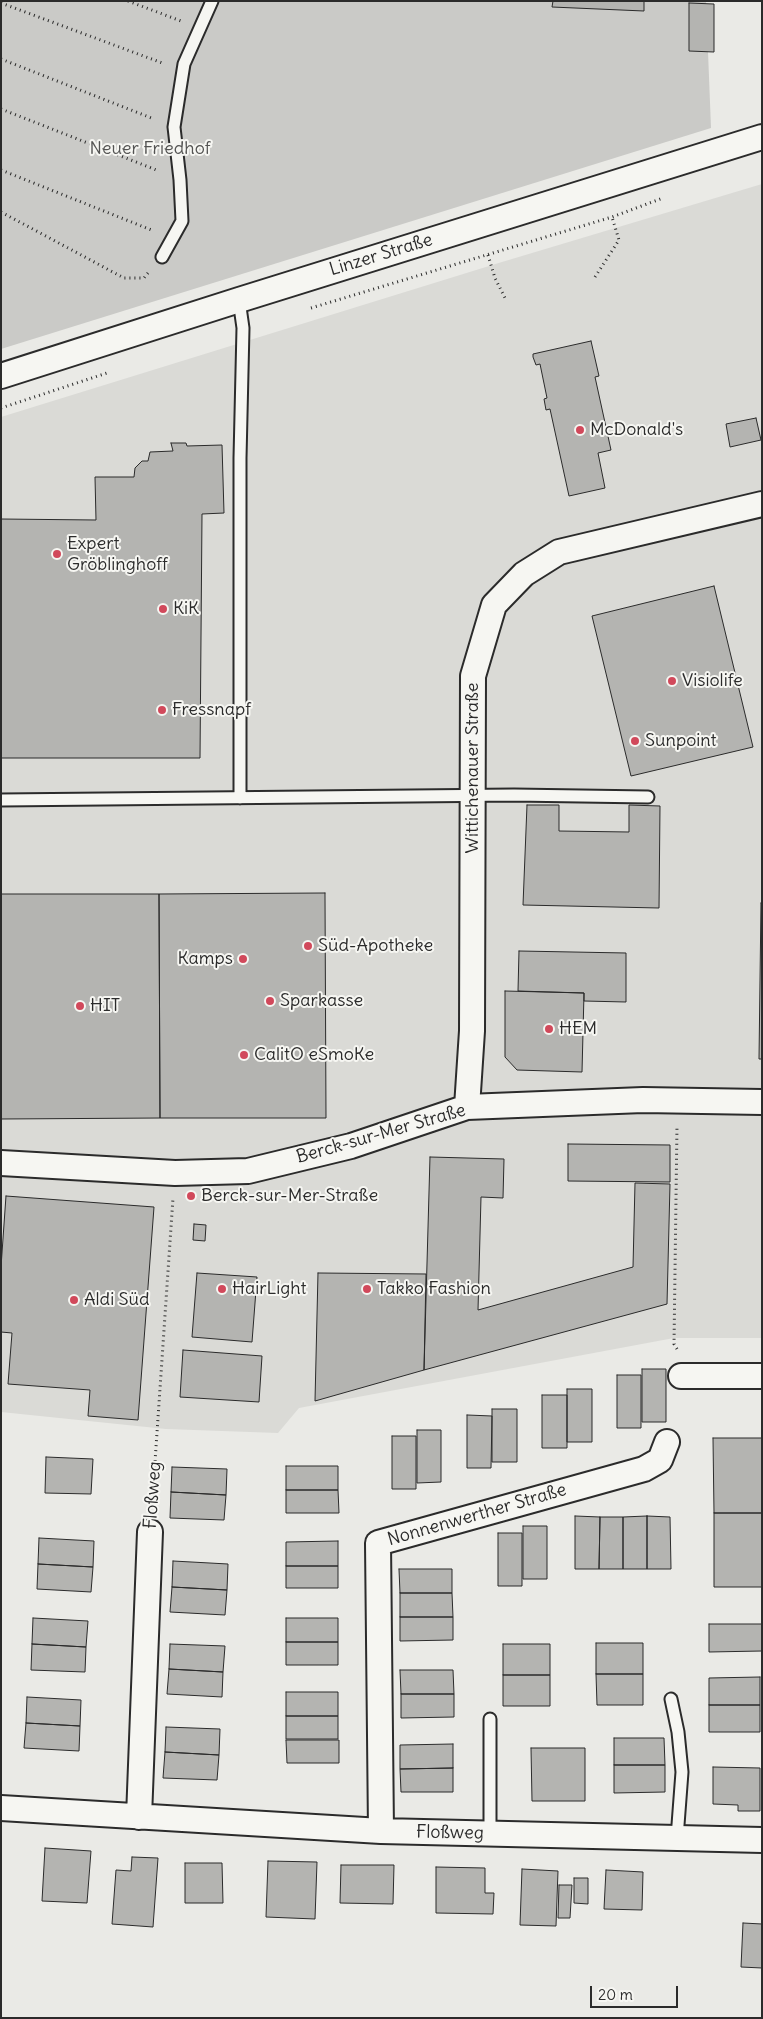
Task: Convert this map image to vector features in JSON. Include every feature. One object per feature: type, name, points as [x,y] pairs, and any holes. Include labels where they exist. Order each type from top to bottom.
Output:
[{"type":"street","name":"Linzer Straße","points":[[1,376],[762,137]]},
{"type":"street","name":"Wittichenauer Straße","points":[[467,1107],[472,1031],[473,676],[494,605],[524,574],[560,552],[762,504]]},
{"type":"street","name":"Berck-sur-Mer Straße","points":[[1,1163],[175,1173],[248,1171],[351,1146],[467,1107],[635,1100],[762,1102]]},
{"type":"street","points":[[686,1376],[762,1376]]},
{"type":"street","name":"Nonnenwerther Straße","points":[[381,1831],[378,1543],[644,1468],[660,1460],[667,1442]]},
{"type":"street","name":"Floßweg","points":[[139,1817],[150,1532]]},
{"type":"street","name":"Floßweg","points":[[1,1808],[381,1831],[762,1840]]},
{"type":"lane","points":[[162,257],[182,221],[174,126],[184,64],[212,1]]},
{"type":"lane","points":[[239,300],[243,328],[241,386],[240,798]]},
{"type":"lane","points":[[1,800],[472,796],[648,797]]},
{"type":"lane","points":[[671,1699],[678,1732],[682,1772],[678,1838]]},
{"type":"lane","points":[[490,1719],[490,1834]]},
{"type":"path","points":[[128,1],[200,29]]},
{"type":"path","points":[[1,3],[183,71]]},
{"type":"path","points":[[1,58],[174,126]]},
{"type":"path","points":[[1,109],[180,180]]},
{"type":"path","points":[[1,170],[172,238]]},
{"type":"path","points":[[308,309],[612,217],[667,197]]},
{"type":"path","points":[[1,212],[124,278],[144,278],[162,257]]},
{"type":"path","points":[[595,277],[619,240],[612,217]]},
{"type":"path","points":[[488,255],[494,278],[505,298]]},
{"type":"path","points":[[1,408],[113,371]]},
{"type":"path","points":[[678,1100],[674,1344],[686,1376]]},
{"type":"path","name":"Floßweg","points":[[150,1532],[175,1173]]},
{"type":"shaded area","points":[[762,184],[762,1338],[674,1338],[299,1408],[278,1433],[166,1429],[1,1412],[1,417],[502,262]]},
{"type":"green space","name":"Neuer Friedhof","points":[[1,1],[706,1],[711,128],[1,349]]},
{"type":"building","points":[[553,1],[644,1],[644,11],[552,7]]},
{"type":"building","points":[[689,3],[714,4],[714,52],[689,51]]},
{"type":"building","name":"McDonald's","points":[[591,341],[599,376],[595,377],[611,450],[598,453],[605,488],[569,496],[550,409],[546,410],[544,399],[547,398],[540,364],[536,365],[533,354]]},
{"type":"building","points":[[756,418],[761,440],[730,447],[726,424]]},
{"type":"building","points":[[171,443],[186,443],[187,446],[222,445],[224,513],[202,514],[200,758],[1,758],[1,519],[96,520],[95,477],[134,477],[135,468],[142,461],[148,461],[150,452],[173,451]]},
{"type":"building","name":"Visiolife","points":[[714,586],[753,747],[631,776],[592,616]]},
{"type":"building","points":[[527,805],[559,805],[559,831],[629,832],[629,805],[660,806],[659,908],[523,905]]},
{"type":"building","points":[[325,893],[326,1118],[160,1118],[159,894]]},
{"type":"building","name":"HIT","points":[[1,894],[159,894],[160,1118],[1,1119]]},
{"type":"building","points":[[761,903],[762,1059],[759,1059]]},
{"type":"building","points":[[519,951],[626,953],[626,1002],[584,1001],[584,993],[518,991]]},
{"type":"building","points":[[505,991],[584,993],[582,1072],[517,1070],[505,1057]]},
{"type":"building","points":[[568,1144],[670,1145],[670,1182],[568,1181]]},
{"type":"building","points":[[430,1157],[504,1159],[503,1198],[481,1197],[478,1310],[633,1267],[635,1183],[670,1184],[667,1304],[424,1370]]},
{"type":"building","name":"Aldi Süd","points":[[6,1196],[154,1207],[138,1420],[88,1416],[90,1390],[8,1384],[12,1333],[1,1332],[1,1267]]},
{"type":"building","points":[[194,1224],[206,1225],[205,1241],[193,1240]]},
{"type":"building","points":[[197,1273],[257,1277],[252,1342],[192,1337]]},
{"type":"building","points":[[318,1273],[426,1274],[424,1370],[315,1401]]},
{"type":"building","points":[[183,1350],[262,1356],[259,1402],[180,1397]]},
{"type":"building","points":[[642,1369],[666,1369],[666,1422],[642,1422]]},
{"type":"building","points":[[617,1375],[641,1375],[641,1428],[617,1428]]},
{"type":"building","points":[[567,1389],[592,1389],[592,1442],[567,1442]]},
{"type":"building","points":[[542,1395],[567,1395],[567,1448],[542,1448]]},
{"type":"building","points":[[492,1409],[517,1409],[517,1462],[492,1462]]},
{"type":"building","points":[[467,1415],[492,1416],[491,1468],[467,1468]]},
{"type":"building","points":[[417,1430],[441,1430],[441,1482],[417,1483]]},
{"type":"building","points":[[392,1436],[416,1436],[416,1489],[392,1489]]},
{"type":"building","points":[[713,1438],[762,1438],[762,1513],[714,1513]]},
{"type":"building","points":[[46,1457],[93,1459],[91,1494],[45,1493]]},
{"type":"building","points":[[286,1466],[338,1466],[338,1490],[286,1490]]},
{"type":"building","points":[[172,1467],[227,1469],[226,1495],[171,1492]]},
{"type":"building","points":[[286,1490],[338,1490],[339,1513],[286,1513]]},
{"type":"building","points":[[171,1492],[226,1495],[224,1520],[170,1518]]},
{"type":"building","points":[[714,1513],[762,1513],[762,1587],[714,1587]]},
{"type":"building","points":[[575,1516],[600,1517],[599,1569],[575,1569]]},
{"type":"building","points":[[647,1516],[647,1569],[623,1569],[623,1517]]},
{"type":"building","points":[[647,1516],[670,1517],[671,1569],[647,1569]]},
{"type":"building","points":[[600,1517],[623,1517],[623,1569],[599,1569]]},
{"type":"building","points":[[523,1526],[547,1526],[547,1579],[523,1579]]},
{"type":"building","points":[[498,1533],[522,1533],[522,1586],[498,1586]]},
{"type":"building","points":[[39,1538],[94,1541],[93,1567],[38,1564]]},
{"type":"building","points":[[338,1541],[338,1566],[286,1566],[286,1542]]},
{"type":"building","points":[[173,1561],[228,1564],[227,1590],[172,1587]]},
{"type":"building","points":[[38,1564],[93,1567],[91,1592],[37,1589]]},
{"type":"building","points":[[286,1566],[338,1566],[338,1588],[286,1588]]},
{"type":"building","points":[[399,1569],[452,1569],[452,1593],[400,1593]]},
{"type":"building","points":[[172,1587],[227,1590],[225,1615],[170,1612]]},
{"type":"building","points":[[400,1593],[452,1593],[453,1617],[400,1617]]},
{"type":"building","points":[[400,1617],[453,1617],[453,1640],[400,1641]]},
{"type":"building","points":[[33,1618],[88,1621],[86,1647],[32,1644]]},
{"type":"building","points":[[286,1618],[338,1618],[338,1642],[286,1642]]},
{"type":"building","points":[[709,1624],[762,1624],[762,1651],[709,1652]]},
{"type":"building","points":[[286,1642],[338,1642],[338,1665],[286,1665]]},
{"type":"building","points":[[596,1643],[643,1643],[643,1674],[596,1674]]},
{"type":"building","points":[[32,1644],[86,1647],[85,1672],[31,1670]]},
{"type":"building","points":[[170,1644],[225,1646],[223,1672],[169,1669]]},
{"type":"building","points":[[503,1644],[550,1644],[550,1675],[503,1675]]},
{"type":"building","points":[[169,1669],[223,1672],[222,1697],[167,1694]]},
{"type":"building","points":[[400,1670],[453,1670],[454,1694],[401,1694]]},
{"type":"building","points":[[596,1674],[643,1674],[643,1705],[597,1705]]},
{"type":"building","points":[[503,1675],[550,1675],[550,1706],[503,1706]]},
{"type":"building","points":[[760,1677],[760,1705],[709,1705],[709,1678]]},
{"type":"building","points":[[286,1692],[338,1692],[338,1716],[286,1716]]},
{"type":"building","points":[[401,1694],[454,1694],[454,1717],[401,1718]]},
{"type":"building","points":[[27,1697],[81,1700],[80,1726],[26,1723]]},
{"type":"building","points":[[709,1705],[760,1705],[760,1732],[709,1732]]},
{"type":"building","points":[[286,1716],[338,1716],[338,1739],[286,1739]]},
{"type":"building","points":[[26,1723],[80,1726],[79,1751],[24,1748]]},
{"type":"building","points":[[166,1727],[220,1729],[219,1755],[165,1752]]},
{"type":"building","points":[[614,1738],[664,1738],[665,1765],[614,1765]]},
{"type":"building","points":[[286,1740],[339,1740],[339,1763],[287,1763]]},
{"type":"building","points":[[453,1744],[453,1768],[400,1769],[400,1745]]},
{"type":"building","points":[[531,1748],[585,1748],[585,1801],[532,1801]]},
{"type":"building","points":[[165,1752],[219,1755],[217,1780],[163,1778]]},
{"type":"building","points":[[614,1765],[665,1765],[665,1792],[614,1793]]},
{"type":"building","points":[[713,1767],[760,1768],[760,1811],[738,1811],[738,1805],[713,1804]]},
{"type":"building","points":[[453,1768],[453,1792],[401,1792],[400,1769]]},
{"type":"building","points":[[45,1848],[91,1851],[87,1903],[42,1901]]},
{"type":"building","points":[[132,1857],[158,1858],[153,1927],[112,1924],[116,1870],[131,1871]]},
{"type":"building","points":[[268,1861],[317,1862],[315,1919],[266,1917]]},
{"type":"building","points":[[185,1863],[222,1863],[223,1903],[185,1903]]},
{"type":"building","points":[[341,1865],[394,1865],[393,1904],[340,1903]]},
{"type":"building","points":[[436,1867],[485,1868],[485,1893],[494,1893],[493,1914],[436,1913]]},
{"type":"building","points":[[522,1869],[558,1871],[556,1926],[520,1925]]},
{"type":"building","points":[[606,1870],[643,1872],[642,1910],[604,1909]]},
{"type":"building","points":[[574,1878],[588,1878],[588,1904],[574,1903]]},
{"type":"building","points":[[559,1885],[572,1885],[570,1918],[558,1918]]},
{"type":"building","points":[[743,1923],[762,1924],[762,1968],[741,1967]]},
{"type":"place","name":"McDonald's","points":[[580,430]]},
{"type":"place","name":"Expert Gröblinghoff","points":[[57,554]]},
{"type":"place","name":"KiK","points":[[163,609]]},
{"type":"place","name":"Visiolife","points":[[672,681]]},
{"type":"place","name":"Fressnapf","points":[[162,710]]},
{"type":"place","name":"Sunpoint","points":[[635,741]]},
{"type":"place","name":"Süd-Apotheke","points":[[308,946]]},
{"type":"place","name":"Kamps","points":[[243,959]]},
{"type":"place","name":"Sparkasse","points":[[270,1001]]},
{"type":"place","name":"HIT","points":[[80,1006]]},
{"type":"place","name":"HEM","points":[[549,1029]]},
{"type":"place","name":"CalitO eSmoKe","points":[[244,1055]]},
{"type":"place","name":"Berck-sur-Mer-Straße","points":[[191,1196]]},
{"type":"place","name":"HairLight","points":[[222,1289]]},
{"type":"place","name":"Takko Fashion","points":[[367,1289]]},
{"type":"place","name":"Aldi Süd","points":[[74,1300]]}]
